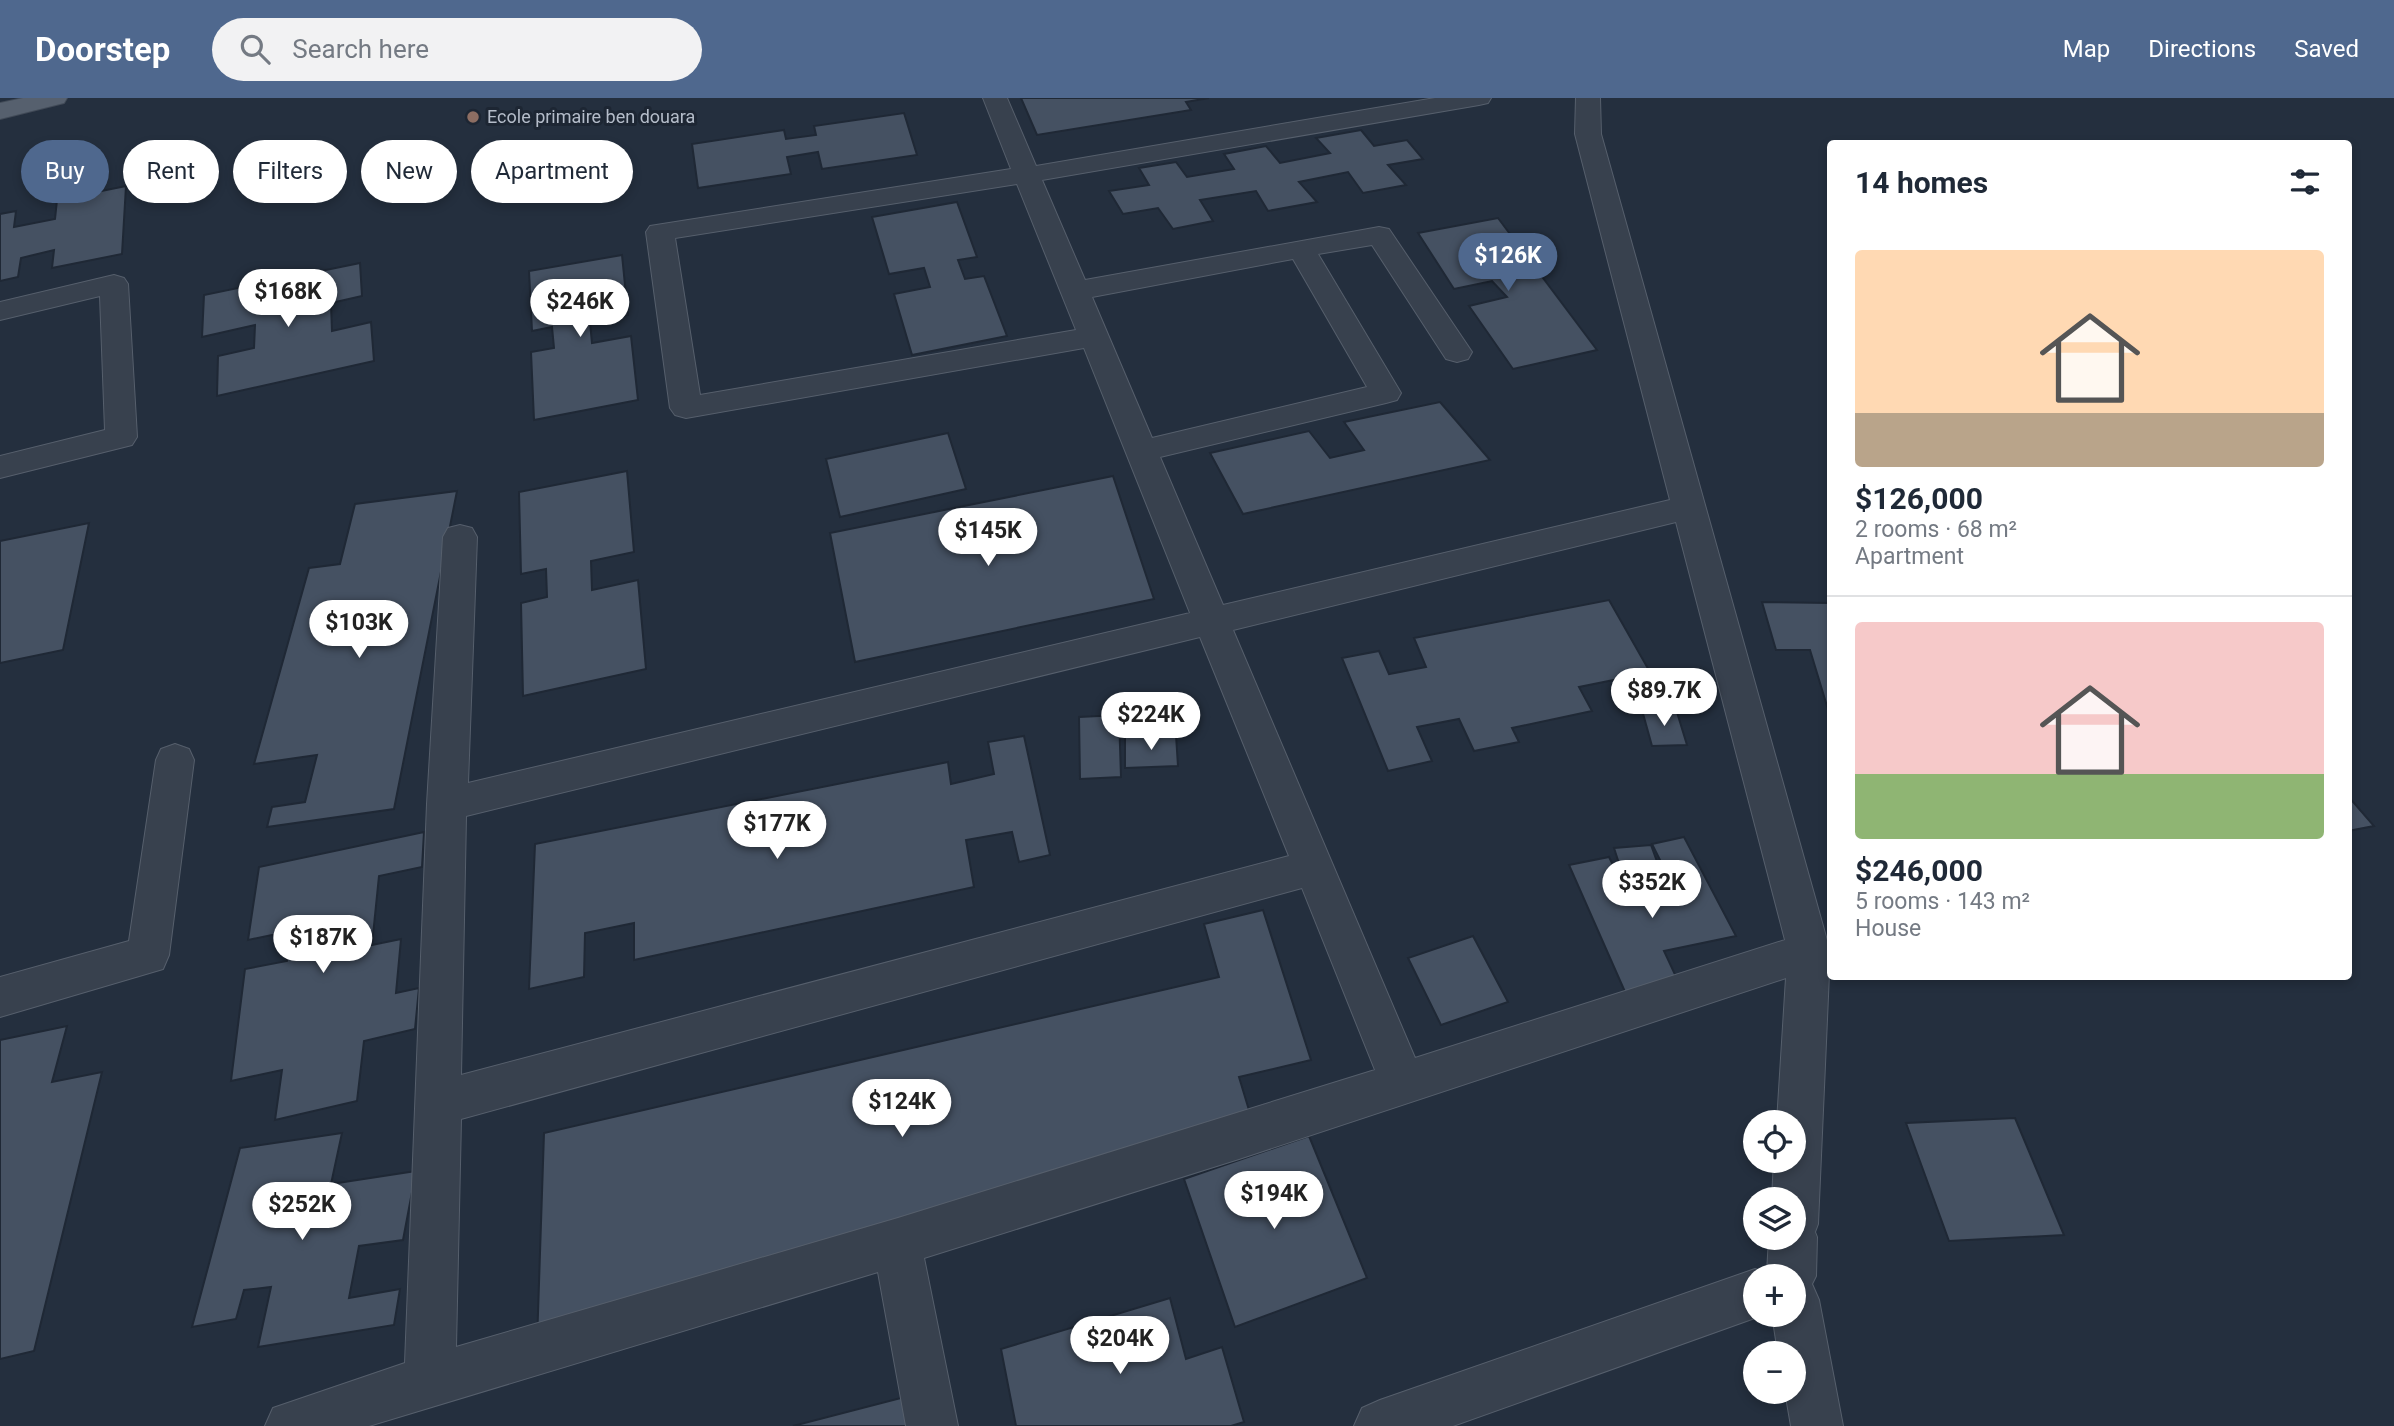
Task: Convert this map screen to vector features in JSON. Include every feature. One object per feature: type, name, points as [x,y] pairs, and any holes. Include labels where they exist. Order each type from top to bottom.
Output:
[{"type":"main road","points":[[0,111],[55,98]]},
{"type":"street","points":[[995,98],[1403,1083]]},
{"type":"street","points":[[1093,337],[686,408],[660,232],[1027,175],[1479,98]]},
{"type":"street","points":[[1588,98],[1588,134],[1809,951],[1796,1187]]},
{"type":"street","points":[[1075,291],[1379,235],[1457,352]]},
{"type":"street","points":[[1141,451],[1386,393],[1301,249]]},
{"type":"street","points":[[0,311],[114,284],[121,436],[0,467]]},
{"type":"street","points":[[447,804],[1211,619],[1689,507]]},
{"type":"street","points":[[430,1379],[447,804],[460,537]]},
{"type":"street","points":[[0,997],[148,955],[175,760]]},
{"type":"street","points":[[438,1103],[1313,867]]},
{"type":"street","points":[[291,1426],[430,1379],[897,1242],[1403,1083],[1809,951]]},
{"type":"street","points":[[897,1242],[932,1426]]},
{"type":"street","points":[[1380,1426],[1743,1298]]},
{"type":"street","points":[[1799,1327],[1817,1426]]},
{"type":"building","points":[[1021,98],[1209,98],[1186,102],[1191,110],[1037,135]]},
{"type":"building","points":[[904,113],[917,155],[822,169],[818,152],[787,157],[791,174],[698,188],[692,144],[784,130],[786,139],[816,135],[814,126]]},
{"type":"building","points":[[1361,130],[1374,146],[1407,140],[1423,159],[1388,165],[1406,185],[1363,193],[1348,172],[1299,182],[1317,202],[1268,211],[1256,191],[1200,200],[1213,221],[1173,229],[1158,208],[1123,214],[1109,191],[1149,185],[1139,168],[1176,162],[1187,177],[1234,169],[1224,154],[1266,146],[1280,163],[1330,153],[1316,138]]},
{"type":"building","points":[[123,187],[125,203],[122,254],[52,268],[54,250],[21,258],[18,277],[0,281],[0,214],[16,211],[14,227],[55,219],[57,203],[109,203],[109,189]]},
{"type":"building","points":[[957,202],[977,257],[958,260],[965,279],[984,276],[1007,336],[912,355],[894,294],[930,287],[924,268],[889,274],[872,217]]},
{"type":"building","points":[[1498,218],[1597,350],[1513,369],[1469,306],[1507,297],[1492,281],[1454,289],[1418,233]]},
{"type":"building","points":[[622,255],[628,315],[590,322],[592,343],[631,336],[638,400],[534,420],[531,352],[554,348],[552,327],[532,331],[529,271]]},
{"type":"building","points":[[360,263],[362,296],[331,303],[332,331],[371,322],[374,361],[217,396],[218,356],[254,348],[255,325],[202,337],[204,295]]},
{"type":"building","points":[[1440,402],[1490,460],[1243,514],[1210,453],[1309,431],[1330,458],[1364,450],[1344,422]]},
{"type":"building","points":[[948,433],[966,489],[840,517],[826,459]]},
{"type":"building","points":[[627,471],[634,552],[591,561],[592,590],[638,580],[646,669],[523,696],[521,603],[547,597],[546,569],[521,574],[519,492]]},
{"type":"building","points":[[1113,476],[1154,599],[855,662],[830,533]]},
{"type":"building","points":[[457,491],[394,809],[267,827],[272,807],[305,802],[317,755],[254,764],[309,568],[340,564],[355,504]]},
{"type":"building","points":[[89,523],[63,650],[0,663],[0,541]]},
{"type":"building","points":[[1609,600],[1667,702],[1635,709],[1619,679],[1579,687],[1592,711],[1512,728],[1519,742],[1474,751],[1459,719],[1417,727],[1432,761],[1388,771],[1342,658],[1379,651],[1389,674],[1426,667],[1414,638]]},
{"type":"building","points":[[1762,602],[1827,603],[1827,706],[1810,650],[1776,650]]},
{"type":"building","points":[[1676,709],[1687,745],[1652,746],[1642,710]]},
{"type":"building","points":[[1119,715],[1121,777],[1080,779],[1079,717]]},
{"type":"building","points":[[1176,735],[1178,766],[1125,768],[1125,737]]},
{"type":"building","points":[[1024,736],[1050,855],[1019,862],[1012,832],[966,840],[974,887],[634,960],[634,923],[585,933],[584,977],[529,989],[535,844],[948,762],[951,784],[994,774],[988,742]]},
{"type":"building","points":[[2352,801],[2374,826],[2352,830]]},
{"type":"building","points":[[424,832],[422,867],[379,876],[372,945],[401,939],[396,993],[419,988],[415,1029],[364,1041],[357,1101],[275,1120],[282,1070],[231,1081],[245,969],[287,961],[291,931],[248,940],[259,867]]},
{"type":"building","points":[[1684,837],[1736,936],[1664,951],[1686,998],[1633,1010],[1569,865],[1609,857],[1626,891],[1671,882],[1652,844]]},
{"type":"building","points":[[1651,845],[1664,881],[1626,885],[1614,848]]},
{"type":"building","points":[[1263,910],[1311,1060],[1239,1077],[1255,1130],[537,1343],[544,1133],[1219,977],[1204,924]]},
{"type":"building","points":[[1473,936],[1508,1002],[1441,1025],[1408,958]]},
{"type":"building","points":[[67,1026],[52,1082],[102,1072],[34,1351],[0,1359],[0,1040]]},
{"type":"building","points":[[2015,1118],[2064,1235],[1949,1241],[1906,1123]]},
{"type":"building","points":[[342,1133],[331,1184],[416,1171],[403,1240],[359,1246],[349,1298],[400,1289],[394,1325],[258,1347],[271,1287],[244,1290],[236,1319],[192,1327],[240,1148]]},
{"type":"building","points":[[1309,1136],[1367,1278],[1235,1327],[1184,1179]]},
{"type":"building","points":[[1170,1298],[1186,1359],[1222,1347],[1244,1422],[1231,1426],[1016,1426],[1001,1349]]},
{"type":"building","points":[[924,1392],[928,1426],[793,1426]]},
{"type":"place","name":"Ecole primaire ben douara","points":[[473,117]]}]
